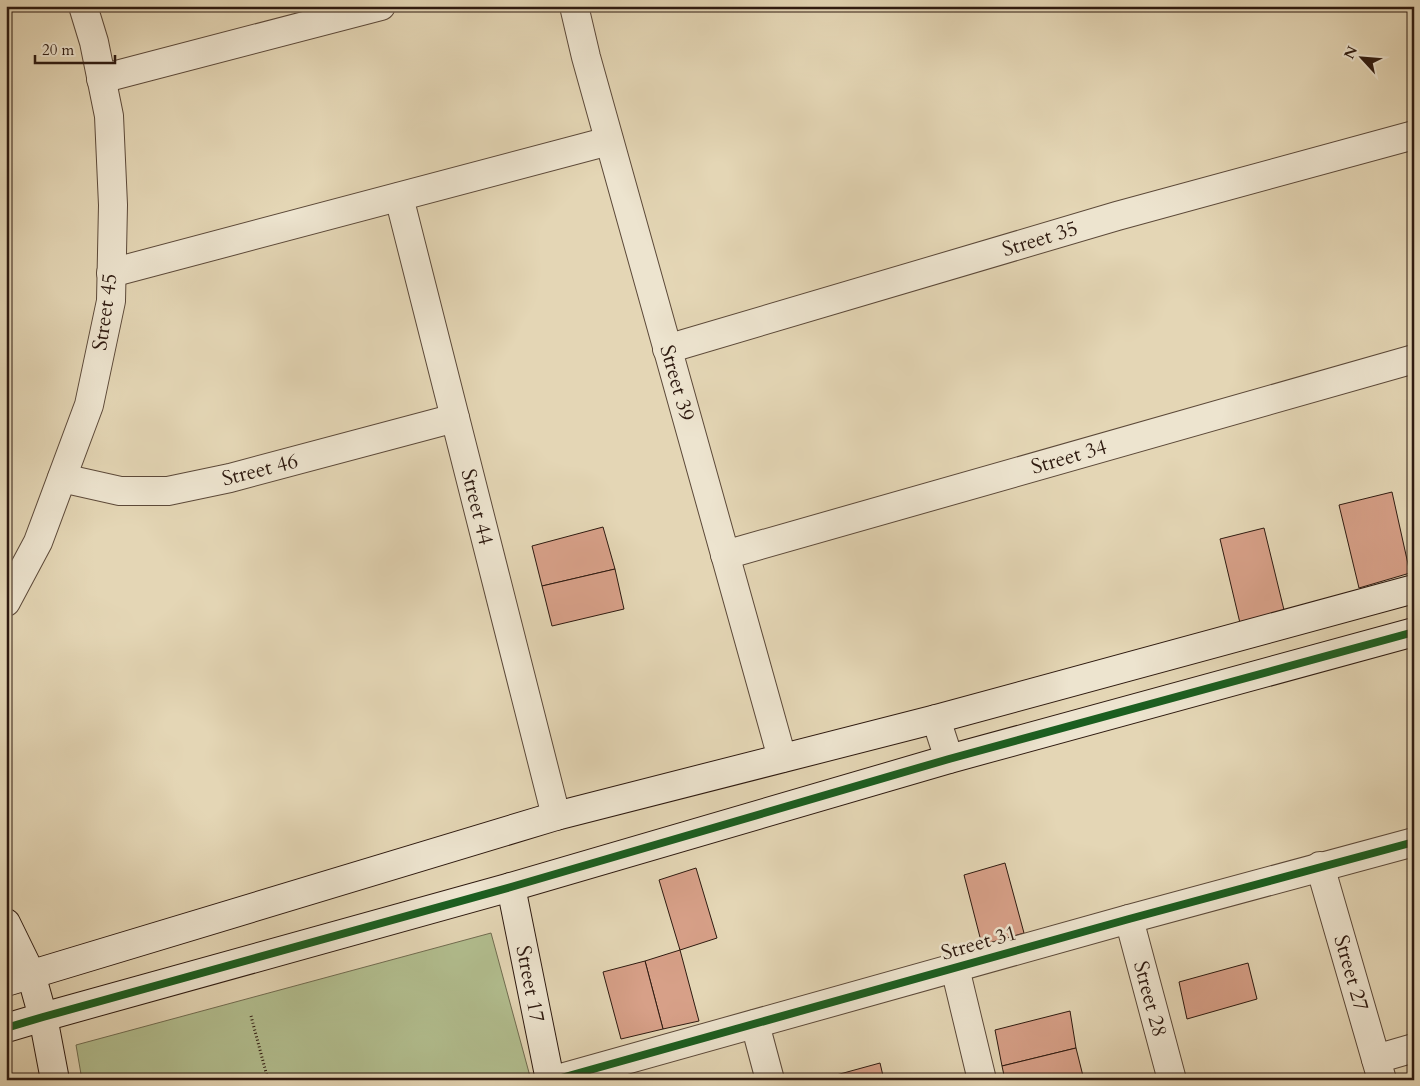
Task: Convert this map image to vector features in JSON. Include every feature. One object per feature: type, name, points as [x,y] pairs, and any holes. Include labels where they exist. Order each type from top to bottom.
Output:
[{"type":"street","name":"Street 45","points":[[6,602],[16,560],[38,542],[89,405],[111,301],[113,205],[109,116],[94,42],[83,6]]},
{"type":"street","points":[[101,79],[382,6]]},
{"type":"street","name":"Street 39","points":[[574,6],[609,140],[782,758]]},
{"type":"street","name":"Street 35","points":[[668,349],[1117,216],[1414,134]]},
{"type":"street","points":[[111,273],[609,140]]},
{"type":"street","name":"Street 44","points":[[399,197],[556,816]]},
{"type":"street","name":"Street 34","points":[[725,555],[1414,359]]},
{"type":"street","name":"Street 46","points":[[62,478],[120,491],[168,491],[230,478],[455,418]]},
{"type":"street","points":[[18,978],[556,816],[936,719],[1414,588]]},
{"type":"street","points":[[6,1028],[511,887],[949,759],[1414,632]]},
{"type":"street","points":[[936,719],[949,759]]},
{"type":"street","name":"Street 31","points":[[552,1080],[1320,866],[1414,842]]},
{"type":"street","name":"Street 27","points":[[1320,866],[1379,1069]]},
{"type":"street","name":"Street 17","points":[[511,887],[552,1080]]},
{"type":"street","name":"Street 28","points":[[1129,919],[1172,1080]]},
{"type":"street","points":[[6,923],[18,978],[43,1017],[56,1080]]},
{"type":"street","points":[[955,968],[982,1080]]},
{"type":"street","points":[[755,1024],[770,1080]]},
{"type":"street","points":[[1379,1069],[1414,1048]]},
{"type":"path","points":[[251,1016],[268,1080]]},
{"type":"green space","points":[[491,933],[531,1080],[82,1080],[76,1045]]},
{"type":"building","points":[[1392,492],[1410,573],[1359,588],[1339,505]]},
{"type":"building","points":[[603,527],[615,569],[542,586],[532,546]]},
{"type":"building","points":[[1264,528],[1284,610],[1240,623],[1220,539]]},
{"type":"building","points":[[615,569],[624,609],[552,626],[542,586]]},
{"type":"building","points":[[1005,863],[1024,933],[982,945],[964,875]]},
{"type":"building","points":[[696,868],[717,938],[680,950],[659,880]]},
{"type":"building","points":[[680,950],[699,1021],[663,1029],[645,961]]},
{"type":"building","points":[[645,961],[663,1029],[621,1039],[603,972]]},
{"type":"building","points":[[1248,963],[1257,999],[1187,1019],[1179,982]]},
{"type":"building","points":[[1070,1011],[1076,1048],[1002,1066],[995,1030]]},
{"type":"building","points":[[1076,1048],[1084,1080],[1005,1080],[1002,1066]]},
{"type":"building","points":[[880,1063],[884,1080],[818,1080]]},
{"type":"cycle path","points":[[6,1028],[511,887],[949,759],[1414,632]]},
{"type":"cycle path","points":[[554,1080],[1129,919],[1414,842]]}]
